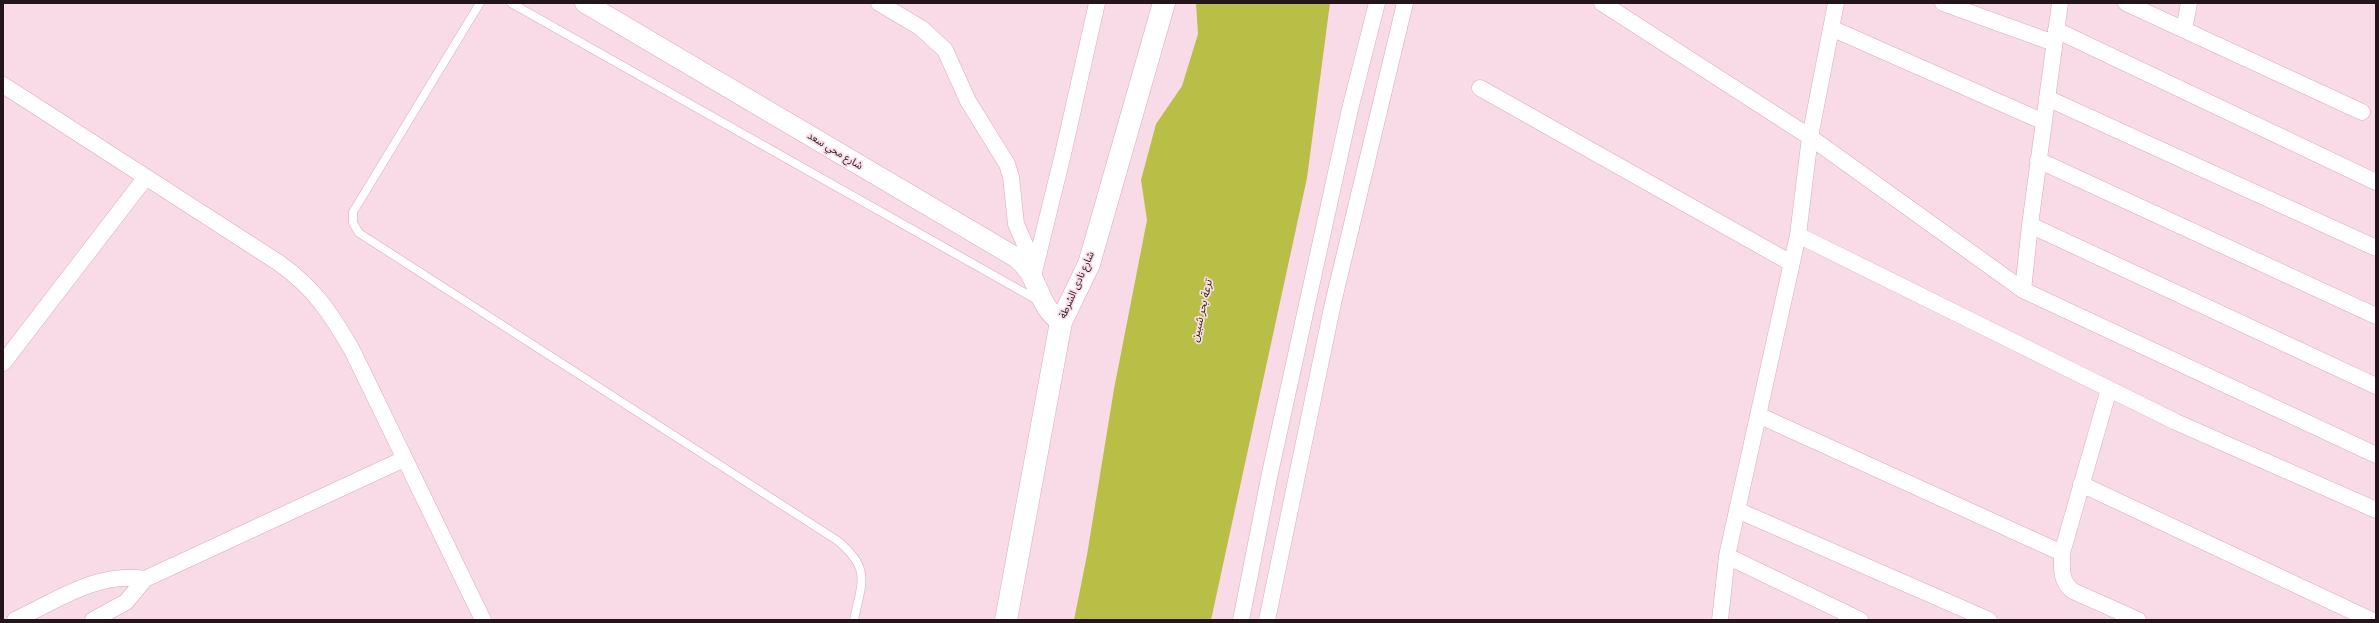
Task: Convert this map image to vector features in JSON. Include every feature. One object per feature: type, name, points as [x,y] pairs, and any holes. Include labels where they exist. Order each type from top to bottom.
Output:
[{"type":"main road","name":"شارع نادى الشرطة","points":[[1006,620],[1061,322],[1091,258],[1164,3]]},
{"type":"street","name":"شارع محي سعد","points":[[585,3],[1017,258],[1033,276],[1043,304],[1053,316],[1061,322]]},
{"type":"street","points":[[879,3],[934,38],[945,50],[953,64],[968,101],[1007,164],[1012,177],[1016,224],[1027,249],[1033,276]]},
{"type":"street","points":[[1033,276],[1063,154],[1097,3]]},
{"type":"street","points":[[1242,620],[1270,472],[1350,109],[1377,3]]},
{"type":"street","points":[[1267,620],[1333,303],[1405,3]]},
{"type":"street","points":[[1602,3],[1810,137],[2023,290],[2376,455]]},
{"type":"street","points":[[1720,620],[1727,556],[1790,263],[1798,235],[1810,137],[1836,3]]},
{"type":"street","points":[[1943,3],[2055,37],[2376,182]]},
{"type":"street","points":[[2023,290],[2038,160],[2060,3]]},
{"type":"street","points":[[2184,30],[2189,3]]},
{"type":"street","points":[[2128,4],[2362,112]]},
{"type":"street","points":[[1831,28],[2044,122]]},
{"type":"street","points":[[3,85],[279,263],[316,294],[332,315],[352,350],[483,620]]},
{"type":"street","points":[[1480,88],[1790,263]]},
{"type":"street","points":[[2047,98],[2376,248]]},
{"type":"street","points":[[2038,160],[2376,316]]},
{"type":"street","points":[[3,363],[146,177]]},
{"type":"street","points":[[2030,225],[2376,386]]},
{"type":"street","points":[[1798,235],[2176,422],[2376,510]]},
{"type":"street","points":[[2109,389],[2062,553],[2061,573],[2064,585],[2072,591],[2138,620]]},
{"type":"street","points":[[1758,415],[2062,553]]},
{"type":"street","points":[[93,620],[126,602],[145,579],[404,459]]},
{"type":"street","points":[[2081,484],[2371,620]]},
{"type":"street","points":[[1737,510],[1989,620]]},
{"type":"street","points":[[1727,556],[1860,620]]},
{"type":"street","points":[[15,620],[96,582],[120,577],[145,579]]},
{"type":"lane","points":[[480,3],[353,212],[353,223],[359,233],[838,541],[850,551],[859,564],[863,577],[854,620]]},
{"type":"lane","points":[[511,3],[1043,304]]},
{"type":"water","name":"ترعة بحر شبين","points":[[1196,3],[1330,3],[1307,178],[1211,620],[1074,620],[1087,555],[1114,389],[1147,220],[1141,180],[1156,124],[1182,86],[1198,34]]}]
